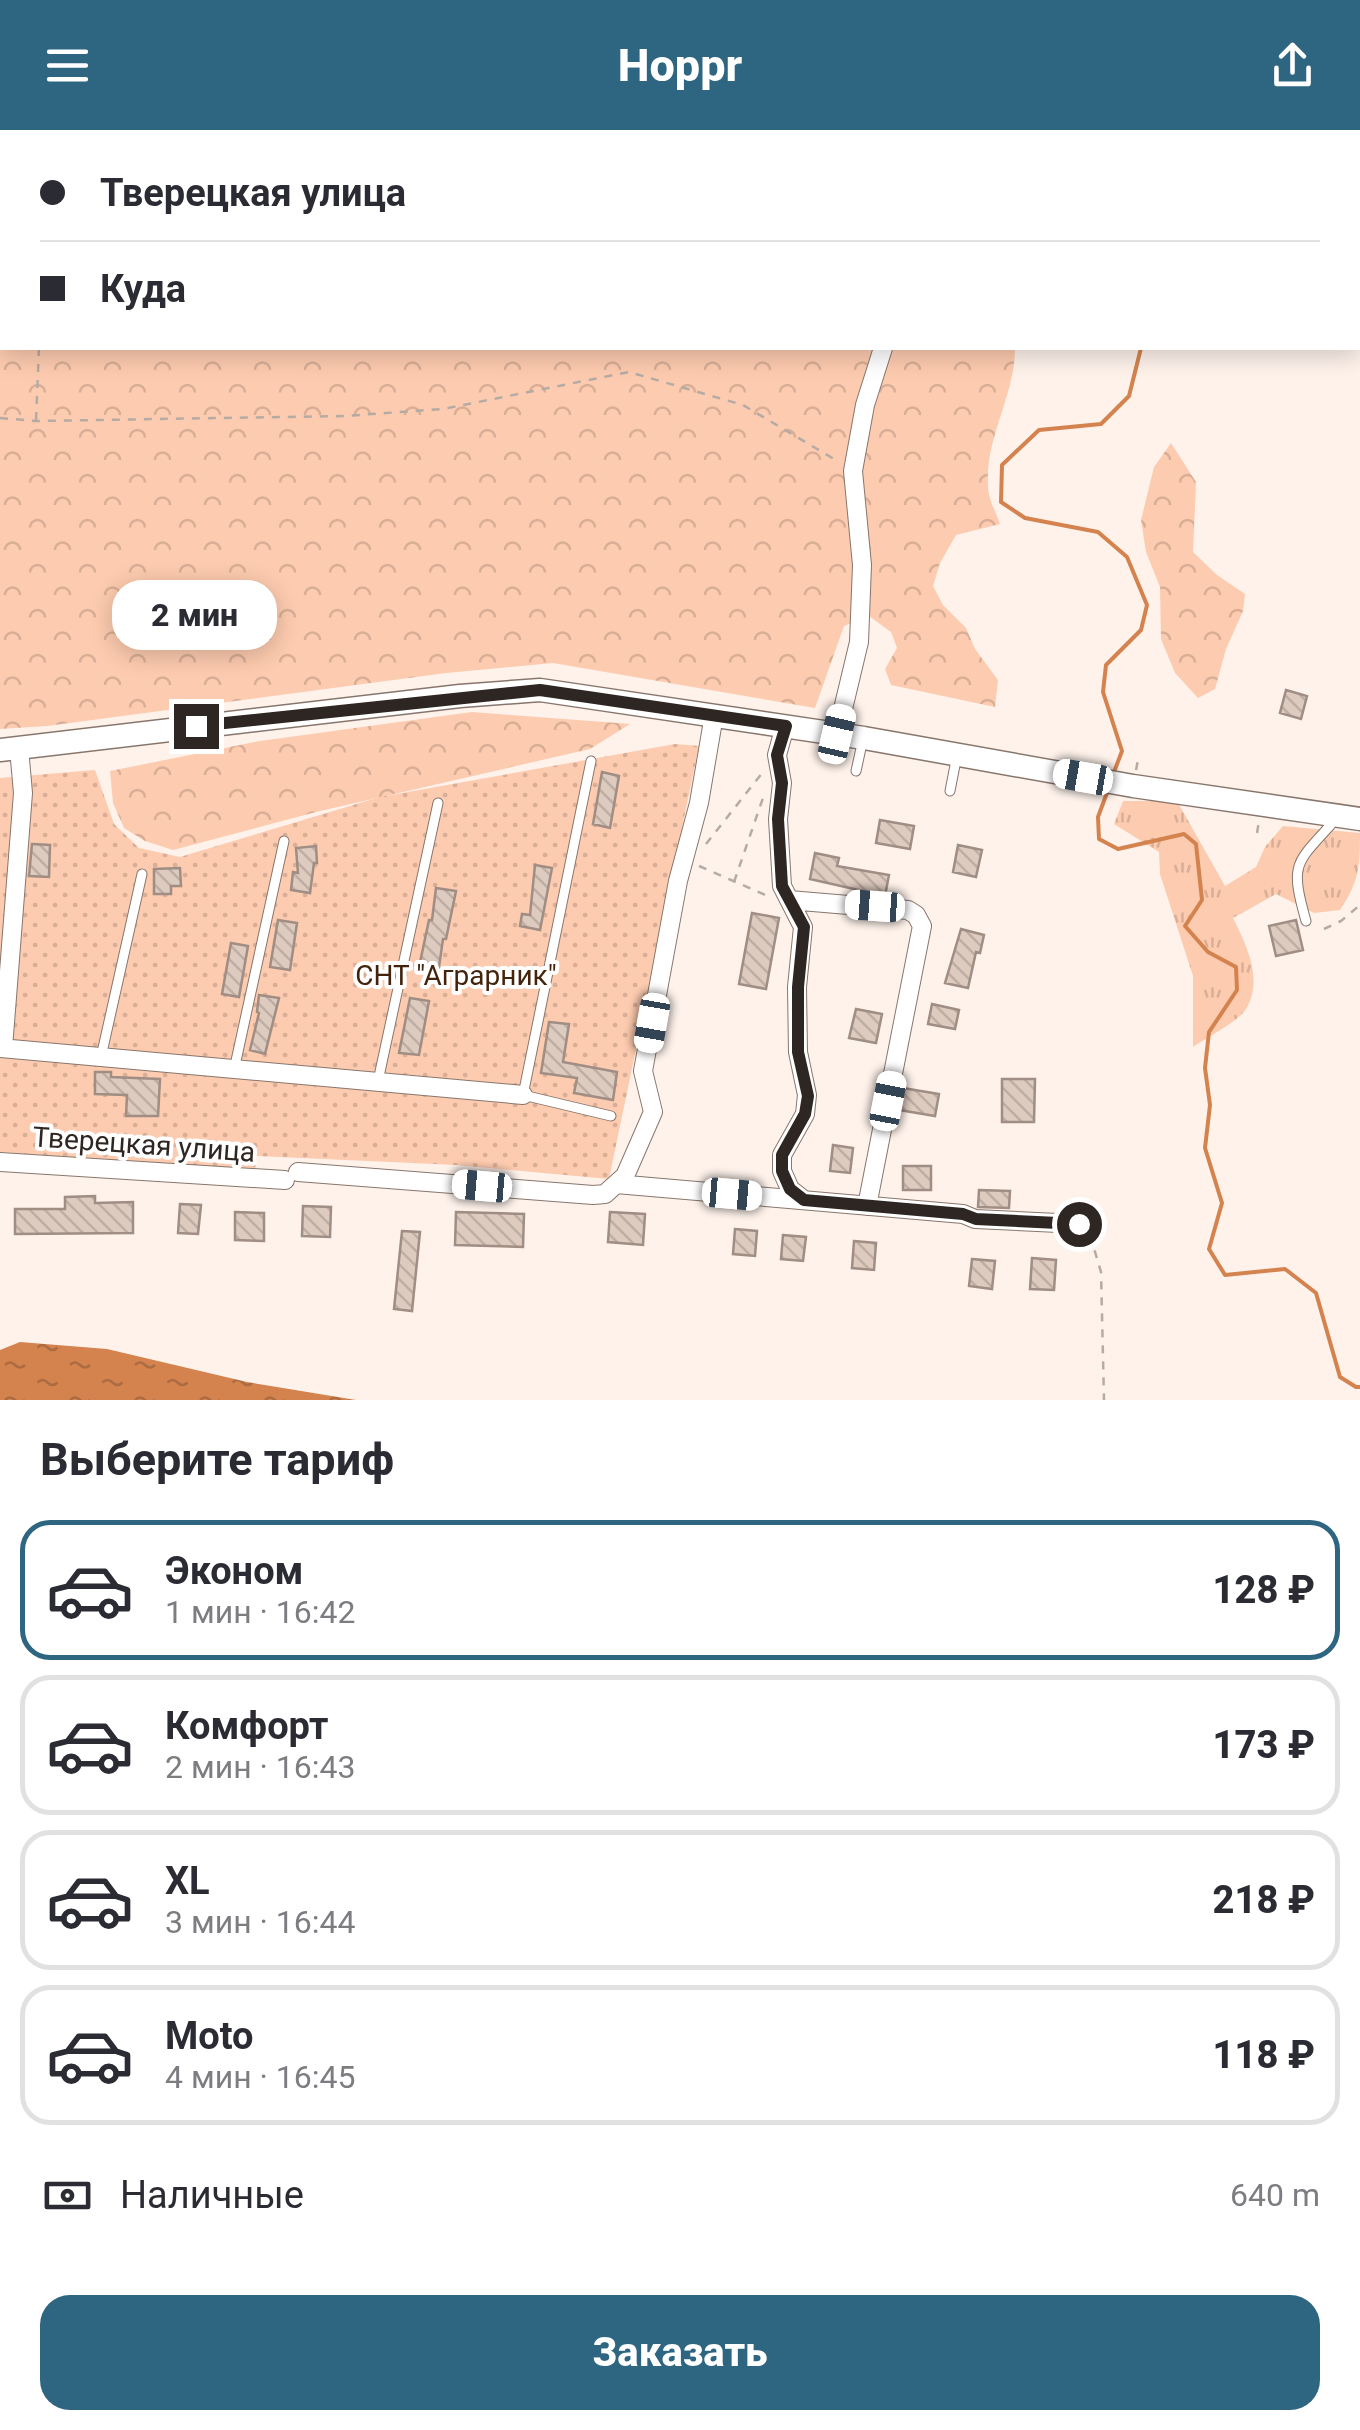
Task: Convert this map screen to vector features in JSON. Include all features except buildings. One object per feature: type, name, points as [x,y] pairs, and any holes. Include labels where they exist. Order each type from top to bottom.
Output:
[{"type":"main road","points":[[10,749],[526,690],[568,692],[864,738],[1134,786],[1350,817]]},
{"type":"street","points":[[837,734],[859,642],[862,564],[853,471],[864,404],[882,350]]},
{"type":"street","points":[[616,1184],[630,1166],[653,1112],[643,1071],[714,714]]},
{"type":"street","points":[[786,726],[777,755],[782,783],[778,808],[782,886],[804,927],[798,987],[798,1052],[808,1096],[805,1114],[782,1155],[782,1171],[790,1189],[804,1200]]},
{"type":"street","points":[[10,749],[22,792],[2,1048],[523,1095]]},
{"type":"street","points":[[789,900],[908,910],[922,926],[867,1206]]},
{"type":"street","name":"Тверецкая улица","points":[[0,1162],[593,1195],[605,1194],[616,1184],[963,1214],[976,1219],[1079,1224]]},
{"type":"lane","points":[[856,771],[864,738]]},
{"type":"lane","points":[[950,791],[958,755]]},
{"type":"lane","points":[[591,761],[523,1095],[610,1116]]},
{"type":"lane","points":[[378,1081],[438,803]]},
{"type":"lane","points":[[1306,921],[1296,873],[1305,853],[1350,817]]},
{"type":"lane","points":[[234,1070],[284,841]]},
{"type":"lane","points":[[101,1057],[142,874]]},
{"type":"path","points":[[36,421],[39,350]]},
{"type":"path","points":[[0,418],[36,421],[344,416],[443,409],[628,372],[743,406],[853,471]]},
{"type":"path","points":[[702,850],[777,755]]},
{"type":"path","points":[[734,882],[765,792]]},
{"type":"path","points":[[678,881],[693,863],[771,898],[789,900]]},
{"type":"path","points":[[1324,929],[1360,905]]},
{"type":"path","points":[[1079,1224],[1088,1232],[1101,1272],[1104,1400]]},
{"type":"green space","points":[[0,350],[1015,350],[988,468],[989,496],[1000,524],[956,535],[940,563],[933,586],[943,605],[966,628],[975,649],[998,680],[995,707],[891,685],[885,669],[897,648],[891,632],[869,616],[844,626],[815,708],[553,663],[0,729]]},
{"type":"green space","points":[[1171,443],[1196,482],[1193,552],[1245,594],[1243,611],[1226,649],[1215,689],[1198,698],[1175,673],[1161,639],[1160,587],[1146,552],[1141,520],[1154,467]]},
{"type":"green space","points":[[472,712],[630,724],[590,749],[316,812],[173,850],[145,841],[124,828],[113,803],[110,771],[260,741]]},
{"type":"green space","name":"СНТ \"Аграрник\"","points":[[675,744],[699,746],[609,1179],[456,1165],[257,1156],[255,1170],[0,1152],[0,778],[95,770],[114,824],[139,848],[180,857],[380,797]]},
{"type":"green space","points":[[1123,801],[1177,801],[1225,886],[1256,867],[1265,847],[1283,826],[1360,833],[1357,873],[1340,910],[1314,913],[1276,894],[1233,918],[1251,962],[1251,998],[1237,1019],[1193,1047],[1193,976],[1160,874],[1159,852],[1114,824]]},
{"type":"water","points":[[20,1342],[107,1349],[247,1382],[356,1400],[0,1400],[0,1350]]},
{"type":"waterway","points":[[1114,772],[1122,751],[1103,692],[1106,665],[1141,630],[1147,605],[1127,557],[1098,532],[1025,518],[1001,502],[1002,465],[1039,430],[1101,424],[1129,396],[1140,350]]},
{"type":"waterway","points":[[1108,790],[1098,817],[1099,839],[1118,849],[1184,834],[1196,844],[1202,900],[1185,926],[1208,952],[1236,967],[1237,990],[1209,1032],[1205,1068],[1210,1105],[1205,1148],[1222,1203],[1209,1249],[1225,1275],[1285,1269],[1316,1293],[1340,1377],[1360,1387]]},
{"type":"route","points":[[196,726],[540,690],[786,726],[777,755],[782,783],[778,819],[782,886],[804,927],[798,987],[798,1052],[808,1096],[805,1114],[782,1155],[782,1171],[790,1189],[804,1200],[963,1214],[976,1219],[1079,1224]]}]
